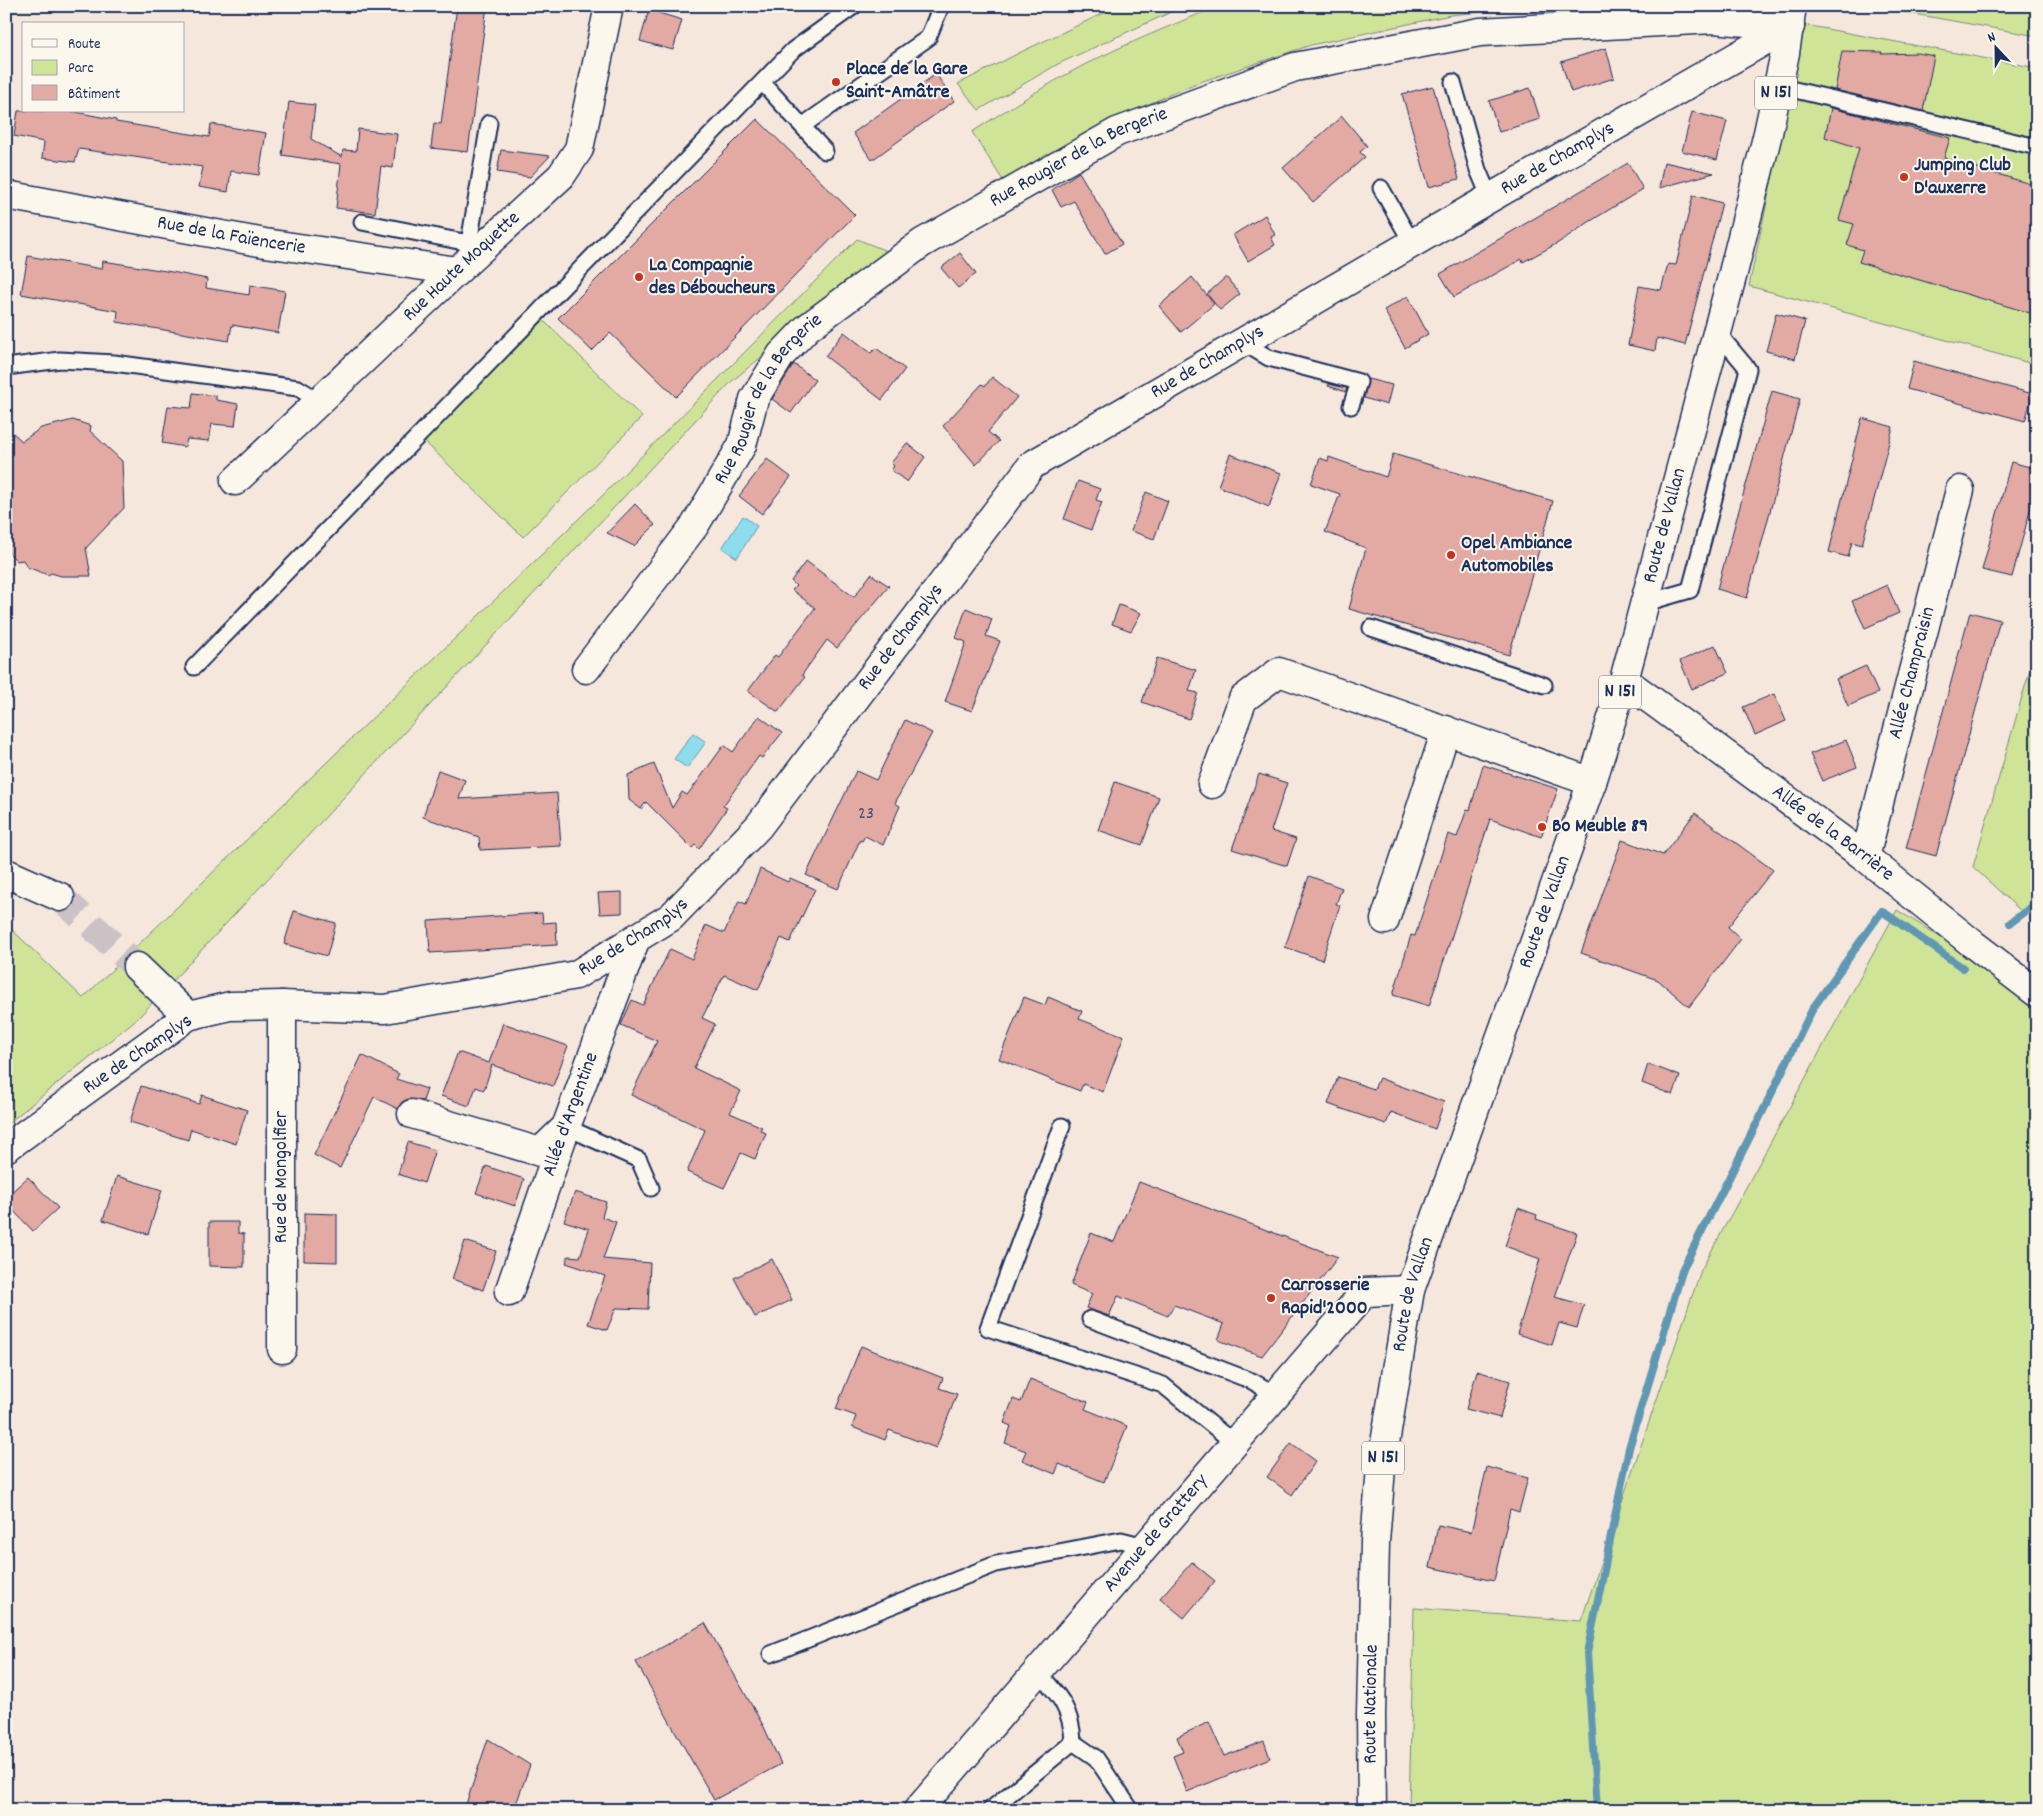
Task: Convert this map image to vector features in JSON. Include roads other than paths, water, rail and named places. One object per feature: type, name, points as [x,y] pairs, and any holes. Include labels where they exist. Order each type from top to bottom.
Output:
[{"type":"street","name":"Rue Haute Moquette","points":[[235,481],[457,271],[476,245],[561,176],[579,149],[609,6]]},
{"type":"street","name":"Route de Vallan","points":[[1374,1598],[1375,1542],[1381,1468],[1410,1290],[1467,1126],[1592,782],[1624,680],[1768,133],[1791,16]]},
{"type":"street","name":"Rue de Champlys","points":[[6,1148],[188,1016],[230,1006],[282,1005],[385,1009],[576,975],[671,917],[758,827],[1032,465],[1490,198],[1791,16]]},
{"type":"street","name":"Rue Rougier de la Bergerie","points":[[586,669],[695,525],[742,445],[754,400],[781,355],[806,328],[922,243],[1117,132],[1295,67],[1480,32],[1791,16]]},
{"type":"street","name":"Rue de la Faïencerie","points":[[6,195],[265,243],[457,271]]},
{"type":"street","name":"Allée Champraisin","points":[[1865,857],[1960,490]]},
{"type":"street","points":[[1212,784],[1243,699],[1279,672],[1592,782]]},
{"type":"street","name":"Allée de la Barrière","points":[[1624,680],[1865,857],[2037,994]]},
{"type":"street","points":[[1385,920],[1446,730]]},
{"type":"street","points":[[6,873],[60,897]]},
{"type":"street","name":"Allée d'Argentine","points":[[509,1292],[566,1127],[636,938]]},
{"type":"street","points":[[137,968],[188,1016]]},
{"type":"street","name":"Rue de Mongolfier","points":[[282,1005],[282,1349]]},
{"type":"street","points":[[412,1114],[540,1152],[566,1127]]},
{"type":"street","name":"Avenue de Grattery","points":[[918,1810],[1365,1292],[1410,1290]]},
{"type":"street","name":"Route Nationale","points":[[1372,1810],[1371,1715],[1374,1598]]},
{"type":"lane","points":[[194,667],[793,50],[854,6]]},
{"type":"lane","points":[[802,126],[928,38],[941,6]]},
{"type":"lane","points":[[762,82],[825,151]]},
{"type":"lane","points":[[1453,82],[1478,170],[1490,198]]},
{"type":"lane","points":[[1778,86],[2037,147]]},
{"type":"lane","points":[[362,222],[476,245],[489,124]]},
{"type":"lane","points":[[1381,188],[1412,243]]},
{"type":"lane","points":[[1645,603],[1690,590],[1748,369],[1717,332]]},
{"type":"lane","points":[[1242,342],[1269,358],[1359,382],[1351,406]]},
{"type":"lane","points":[[6,367],[60,360],[114,363],[298,388],[319,401]]},
{"type":"lane","points":[[1371,628],[1544,685]]},
{"type":"lane","points":[[1062,1126],[988,1328],[1163,1385],[1234,1443]]},
{"type":"lane","points":[[566,1127],[640,1160],[652,1188]]},
{"type":"lane","points":[[1090,1319],[1252,1381],[1276,1395]]},
{"type":"lane","points":[[771,1654],[996,1564],[1121,1540],[1145,1546]]},
{"type":"lane","points":[[1038,1671],[1059,1695],[1072,1724],[1073,1742]]},
{"type":"lane","points":[[990,1810],[1073,1742]]},
{"type":"lane","points":[[1073,1742],[1096,1758],[1131,1810]]},
{"type":"water","points":[[743,516],[757,526],[737,558],[722,548]]},
{"type":"water","points":[[693,733],[706,742],[687,768],[674,759]]},
{"type":"waterway","points":[[2010,923],[2037,903]]},
{"type":"waterway","points":[[1597,1810],[1587,1653],[1629,1448],[1683,1268],[1813,1008],[1882,911],[1963,968]]},
{"type":"tunnel","points":[[60,897],[137,967]]},
{"type":"place","name":"Place de la Gare Saint-Amâtre","points":[[836,82]]},
{"type":"place","name":"Jumping Club D'auxerre","points":[[1904,177]]},
{"type":"place","name":"La Compagnie des Déboucheurs","points":[[639,277]]},
{"type":"place","name":"Opel Ambiance Automobiles","points":[[1451,555]]},
{"type":"place","name":"Bo Meuble 89","points":[[1542,827]]},
{"type":"place","name":"Carrosserie Rapid'2000","points":[[1271,1298]]}]
